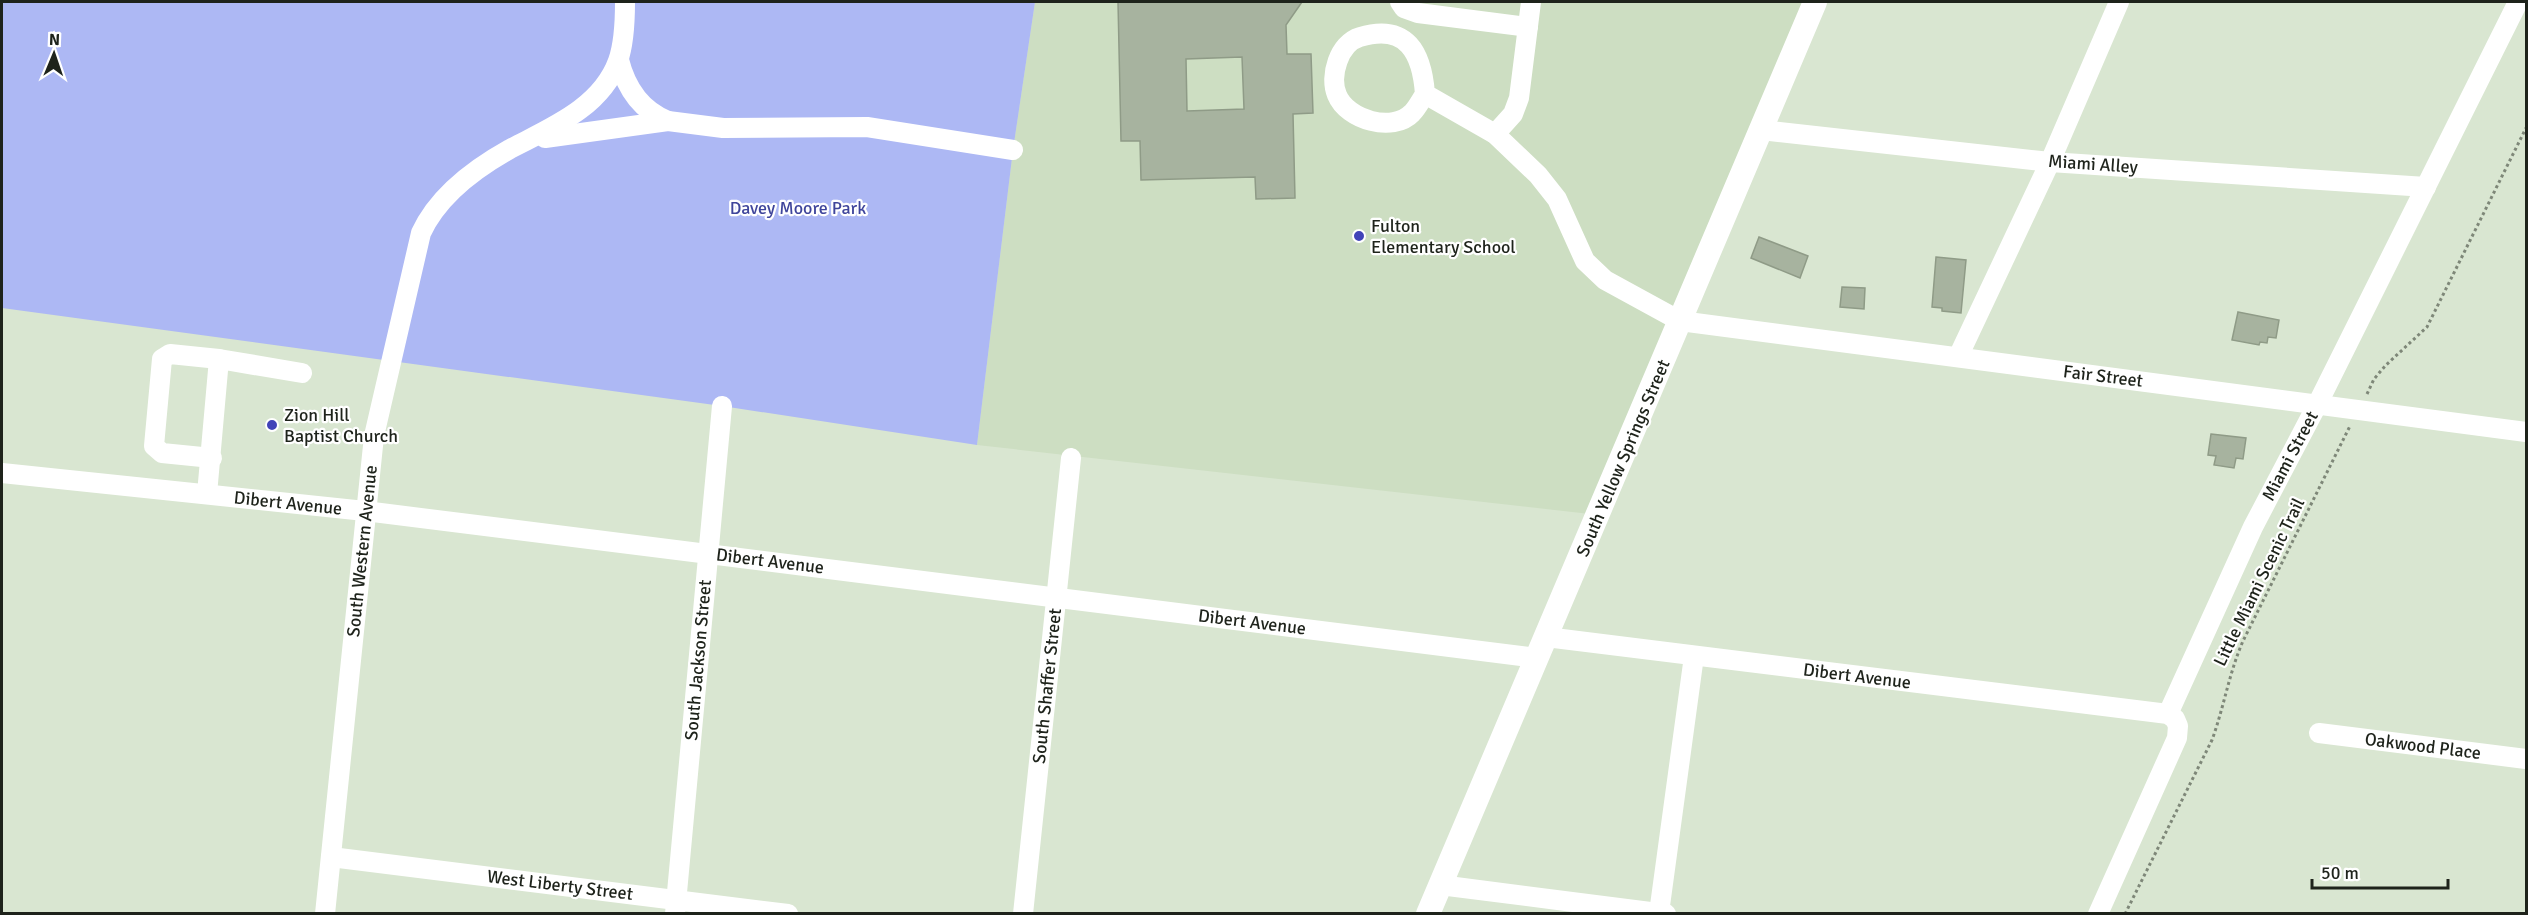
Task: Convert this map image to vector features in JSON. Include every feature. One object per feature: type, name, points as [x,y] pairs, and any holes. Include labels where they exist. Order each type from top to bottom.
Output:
[{"type":"main road","name":"South Yellow Springs Street","points":[[1428,914],[1815,2]]},
{"type":"street","name":"South Western Avenue","points":[[325,914],[374,436],[421,233],[431,211],[451,191],[508,150],[571,117],[590,101],[610,76],[619,60],[625,2]]},
{"type":"street","points":[[1400,2],[1404,8],[1418,13],[1528,27]]},
{"type":"street","points":[[1496,134],[1514,114],[1519,98],[1531,2]]},
{"type":"street","points":[[1958,357],[2050,162],[2119,2]]},
{"type":"street","name":"Miami Street","points":[[2168,714],[2253,527],[2318,403],[2518,2]]},
{"type":"street","points":[[1373,33],[1398,37],[1416,51],[1423,70],[1425,94],[1412,114],[1391,123],[1372,122],[1353,112],[1337,96],[1334,75],[1340,56],[1354,39],[1373,33]]},
{"type":"street","points":[[619,60],[623,77],[639,102],[653,115],[668,121]]},
{"type":"street","points":[[1425,94],[1496,134],[1557,199],[1585,261],[1605,280],[1680,321]]},
{"type":"street","points":[[527,141],[606,127],[668,121],[723,128],[867,127],[1013,150]]},
{"type":"street","name":"Miami Alley","points":[[1761,130],[2050,162],[2426,187]]},
{"type":"street","name":"Fair Street","points":[[1680,321],[2526,432]]},
{"type":"street","points":[[212,458],[162,453],[154,446],[162,359],[170,354],[219,358],[302,373]]},
{"type":"street","points":[[207,494],[212,458],[219,358]]},
{"type":"street","name":"South Jackson Street","points":[[675,907],[722,406]]},
{"type":"street","name":"South Shaffer Street","points":[[1023,914],[1071,458]]},
{"type":"street","name":"Dibert Avenue","points":[[2,473],[365,511],[1057,597],[1542,648],[1694,656],[2168,714]]},
{"type":"street","points":[[1440,885],[1662,913],[1694,656]]},
{"type":"street","points":[[2098,914],[2177,738],[2178,726],[2175,718],[2168,714]]},
{"type":"street","name":"Oakwood Place","points":[[2319,733],[2526,759]]},
{"type":"street","name":"West Liberty Street","points":[[331,857],[675,907],[788,914]]},
{"type":"path","points":[[2366,394],[2374,379],[2386,365],[2427,327],[2526,128]]},
{"type":"path","name":"Little Miami Scenic Trail","points":[[2125,914],[2212,740],[2221,714],[2231,668],[2243,641],[2350,427]]},
{"type":"shaded area","name":"Fulton Elementary School","points":[[1035,2],[1815,2],[1599,515],[977,445],[1013,150]]},
{"type":"green space","name":"Davey Moore Park","points":[[2,2],[1035,2],[1013,150],[977,445],[722,406],[2,308]]},
{"type":"building","points":[[1118,2],[1302,2],[1286,25],[1287,54],[1311,54],[1313,113],[1293,114],[1295,198],[1256,199],[1255,177],[1141,180],[1140,141],[1121,141]],"holes":[[[1242,57],[1244,109],[1187,111],[1186,59]]]},
{"type":"building","points":[[1759,237],[1808,256],[1800,278],[1751,258]]},
{"type":"building","points":[[1936,257],[1966,260],[1961,313],[1942,311],[1942,308],[1932,307]]},
{"type":"building","points":[[1842,287],[1865,288],[1864,309],[1840,307]]},
{"type":"building","points":[[2238,312],[2279,320],[2276,338],[2268,337],[2267,343],[2260,342],[2259,345],[2232,340]]},
{"type":"building","points":[[2211,434],[2246,438],[2243,459],[2236,458],[2234,468],[2214,465],[2216,456],[2208,455]]},
{"type":"place","name":"Fulton Elementary School","points":[[1359,236]]},
{"type":"place","name":"Zion Hill Baptist Church","points":[[272,425]]}]
